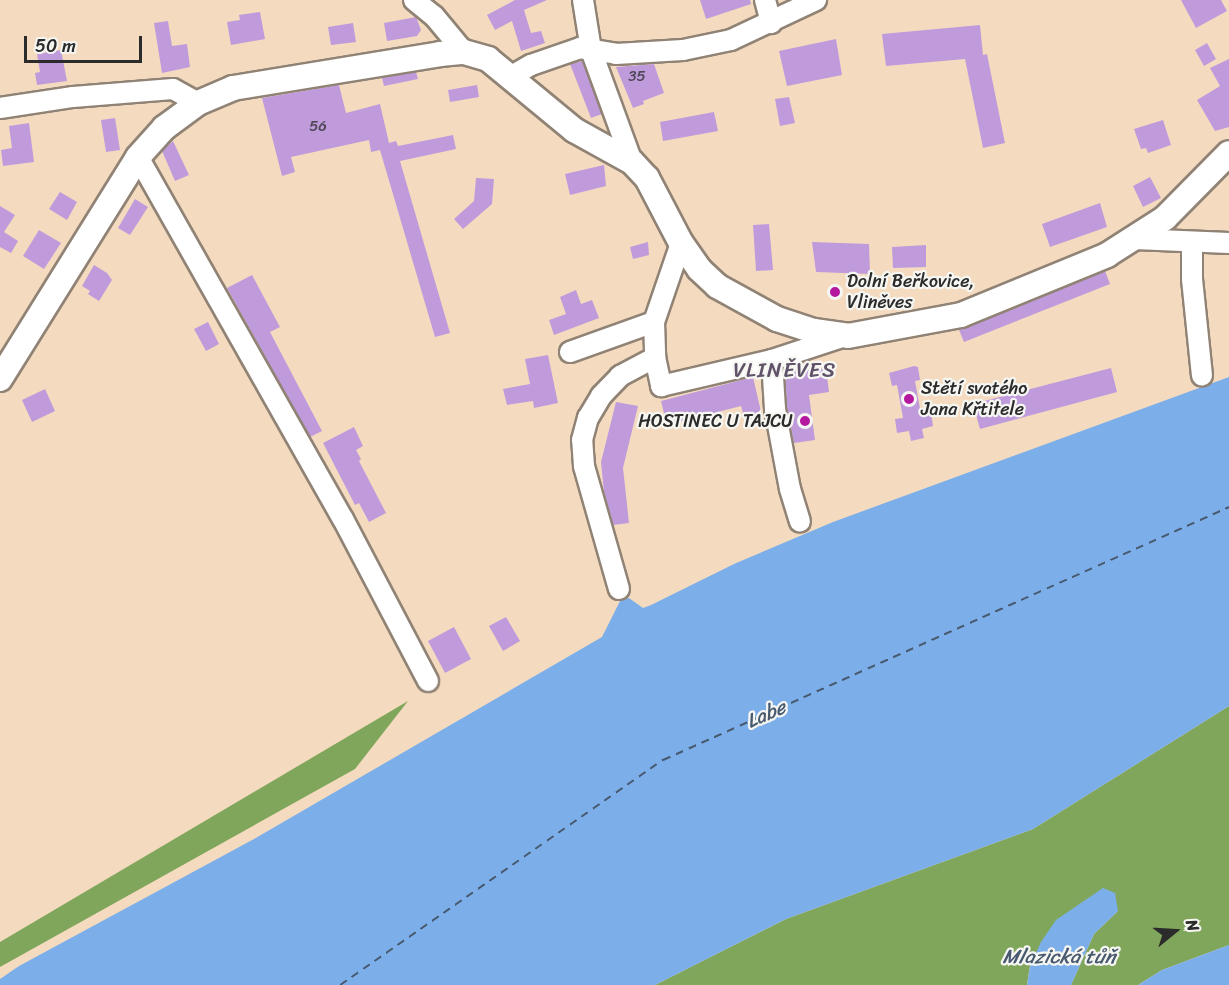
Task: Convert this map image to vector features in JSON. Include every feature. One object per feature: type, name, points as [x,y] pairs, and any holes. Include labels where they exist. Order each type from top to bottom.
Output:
[{"type":"street","points":[[414,0],[434,16],[464,52]]},
{"type":"street","points":[[583,0],[591,50],[632,162]]},
{"type":"street","points":[[765,0],[771,23]]},
{"type":"street","points":[[510,77],[531,65],[580,48],[616,54],[683,50],[731,40],[816,0]]},
{"type":"street","points":[[0,379],[138,157],[165,128],[198,103],[233,88],[464,52],[488,59],[574,130],[632,162],[647,178],[681,243],[711,280],[744,303],[777,319],[814,331],[848,336]]},
{"type":"street","points":[[0,108],[73,97],[172,89],[198,103]]},
{"type":"street","points":[[681,243],[654,322],[655,357],[661,386],[772,360],[848,336],[961,315],[1107,255],[1135,239],[1190,195],[1229,153]]},
{"type":"street","points":[[138,157],[343,519],[428,681]]},
{"type":"street","points":[[1135,239],[1229,243]]},
{"type":"street","points":[[1192,242],[1192,279],[1202,375]]},
{"type":"street","points":[[570,352],[654,322]]},
{"type":"street","points":[[619,589],[584,466],[582,440],[588,417],[601,396],[620,376],[655,357]]},
{"type":"street","points":[[772,360],[775,409],[790,489],[800,522]]},
{"type":"green space","points":[[408,701],[355,769],[0,967],[0,942]]},
{"type":"green space","points":[[1229,706],[1229,945],[1162,970],[1138,985],[1071,985],[1094,934],[1118,911],[1030,965],[1027,985],[655,985],[786,919],[1033,829]]},
{"type":"water","name":"Labe","points":[[1229,377],[1229,706],[1033,829],[786,919],[655,985],[0,985],[0,979],[19,966],[254,839],[602,637],[620,601],[629,598],[643,608],[734,564],[833,522]]},
{"type":"water","name":"Mlazická tůň","points":[[1103,888],[1115,893],[1118,911],[1094,934],[1071,985],[1027,985],[1030,966],[1041,942],[1056,920]]},
{"type":"water","name":"Mlazická tůň","points":[[1229,945],[1229,985],[1138,985],[1162,970]]},
{"type":"building","points":[[515,0],[547,0],[524,10],[531,33],[541,31],[545,43],[521,51],[512,21],[495,30],[487,15]]},
{"type":"building","points":[[700,0],[750,0],[751,4],[706,19]]},
{"type":"building","points":[[1181,0],[1221,0],[1227,11],[1196,28]]},
{"type":"building","points":[[260,12],[265,39],[231,45],[227,22],[240,20],[239,15]]},
{"type":"building","points":[[416,17],[421,30],[417,36],[387,41],[384,23]]},
{"type":"building","points":[[168,21],[172,46],[187,44],[190,67],[162,73],[154,23]]},
{"type":"building","points":[[353,23],[356,42],[331,45],[328,27]]},
{"type":"building","points":[[980,25],[983,55],[987,54],[1005,143],[983,148],[965,59],[886,66],[882,34]]},
{"type":"building","points":[[836,39],[842,75],[787,86],[779,51]]},
{"type":"building","points":[[1207,43],[1216,59],[1204,66],[1195,50]]},
{"type":"building","points":[[61,50],[67,81],[37,85],[35,73],[40,72],[37,54]]},
{"type":"building","points":[[1229,59],[1229,127],[1215,131],[1197,100],[1220,86],[1210,68]]},
{"type":"building","points":[[582,61],[602,114],[591,118],[570,64]]},
{"type":"building","points":[[654,64],[664,93],[643,101],[644,104],[633,108],[616,67]]},
{"type":"building","points":[[416,72],[418,79],[384,86],[382,78]]},
{"type":"building","points":[[339,85],[346,113],[380,104],[389,143],[396,141],[398,146],[453,135],[456,149],[400,161],[450,333],[435,337],[380,150],[371,152],[369,140],[291,157],[295,172],[282,176],[262,98]]},
{"type":"building","points":[[477,85],[479,97],[450,102],[448,90]]},
{"type":"building","points":[[789,97],[795,123],[780,126],[775,99]]},
{"type":"building","points":[[714,112],[718,131],[663,141],[660,122]]},
{"type":"building","points":[[115,118],[120,150],[106,152],[101,120]]},
{"type":"building","points":[[1163,120],[1171,145],[1148,153],[1146,148],[1141,149],[1134,129]]},
{"type":"building","points":[[29,123],[34,162],[3,166],[1,150],[12,148],[9,126]]},
{"type":"building","points":[[173,141],[189,175],[175,181],[162,151]]},
{"type":"building","points":[[604,165],[606,186],[570,195],[565,174]]},
{"type":"building","points":[[1150,177],[1161,198],[1143,207],[1133,186]]},
{"type":"building","points":[[476,178],[494,179],[492,204],[463,229],[454,219],[474,201]]},
{"type":"building","points":[[60,192],[77,202],[67,220],[49,209]]},
{"type":"building","points":[[135,199],[148,207],[130,235],[118,228]]},
{"type":"building","points":[[1100,203],[1107,227],[1050,247],[1042,224]]},
{"type":"building","points":[[0,206],[15,215],[4,232],[18,241],[11,253],[0,247]]},
{"type":"building","points":[[769,224],[773,270],[756,271],[753,225]]},
{"type":"building","points":[[39,230],[61,243],[44,269],[23,256]]},
{"type":"building","points":[[648,242],[649,255],[633,259],[630,247]]},
{"type":"building","points":[[812,242],[869,244],[870,274],[816,272]]},
{"type":"building","points":[[926,245],[926,267],[893,268],[892,247]]},
{"type":"building","points":[[94,265],[107,273],[112,280],[99,301],[88,294],[90,291],[82,286]]},
{"type":"building","points":[[1105,271],[1110,284],[964,342],[959,330]]},
{"type":"building","points":[[252,275],[280,327],[270,332],[322,431],[310,437],[227,288]]},
{"type":"building","points":[[576,290],[581,304],[592,300],[599,318],[554,335],[549,320],[566,314],[560,297]]},
{"type":"building","points":[[208,322],[219,344],[206,351],[194,329]]},
{"type":"building","points":[[548,355],[558,403],[534,408],[533,401],[507,405],[503,389],[530,384],[525,359]]},
{"type":"building","name":"Stětí svatého Jana Křtitele","points":[[918,367],[920,380],[915,381],[921,414],[931,412],[933,426],[922,429],[924,438],[911,441],[909,431],[897,433],[895,419],[903,418],[897,385],[892,386],[889,373]]},
{"type":"building","points":[[826,368],[829,392],[809,395],[815,440],[794,443],[787,408],[785,372]]},
{"type":"building","points":[[1111,368],[1117,392],[980,429],[973,404]]},
{"type":"building","points":[[753,377],[762,416],[745,420],[741,406],[667,425],[661,401]]},
{"type":"building","points":[[45,389],[55,411],[32,422],[22,400]]},
{"type":"building","points":[[616,402],[638,406],[623,468],[629,523],[613,525],[604,492],[601,462]]},
{"type":"building","points":[[354,427],[363,446],[356,450],[361,459],[359,461],[386,513],[369,522],[359,503],[355,505],[323,443]]},
{"type":"building","points":[[506,617],[520,641],[503,651],[489,626]]},
{"type":"building","points":[[454,627],[471,659],[445,673],[428,641]]},
{"type":"ferry route","points":[[340,985],[663,760],[1229,507]]},
{"type":"place","name":"Dolní Beřkovice, Vliněves","points":[[835,292]]},
{"type":"place","name":"Stětí svatého Jana Křtitele","points":[[909,399]]},
{"type":"place","name":"HOSTINEC U TAJCU","points":[[805,421]]},
{"type":"district","name":"VLINĚVES","points":[[785,370]]}]
